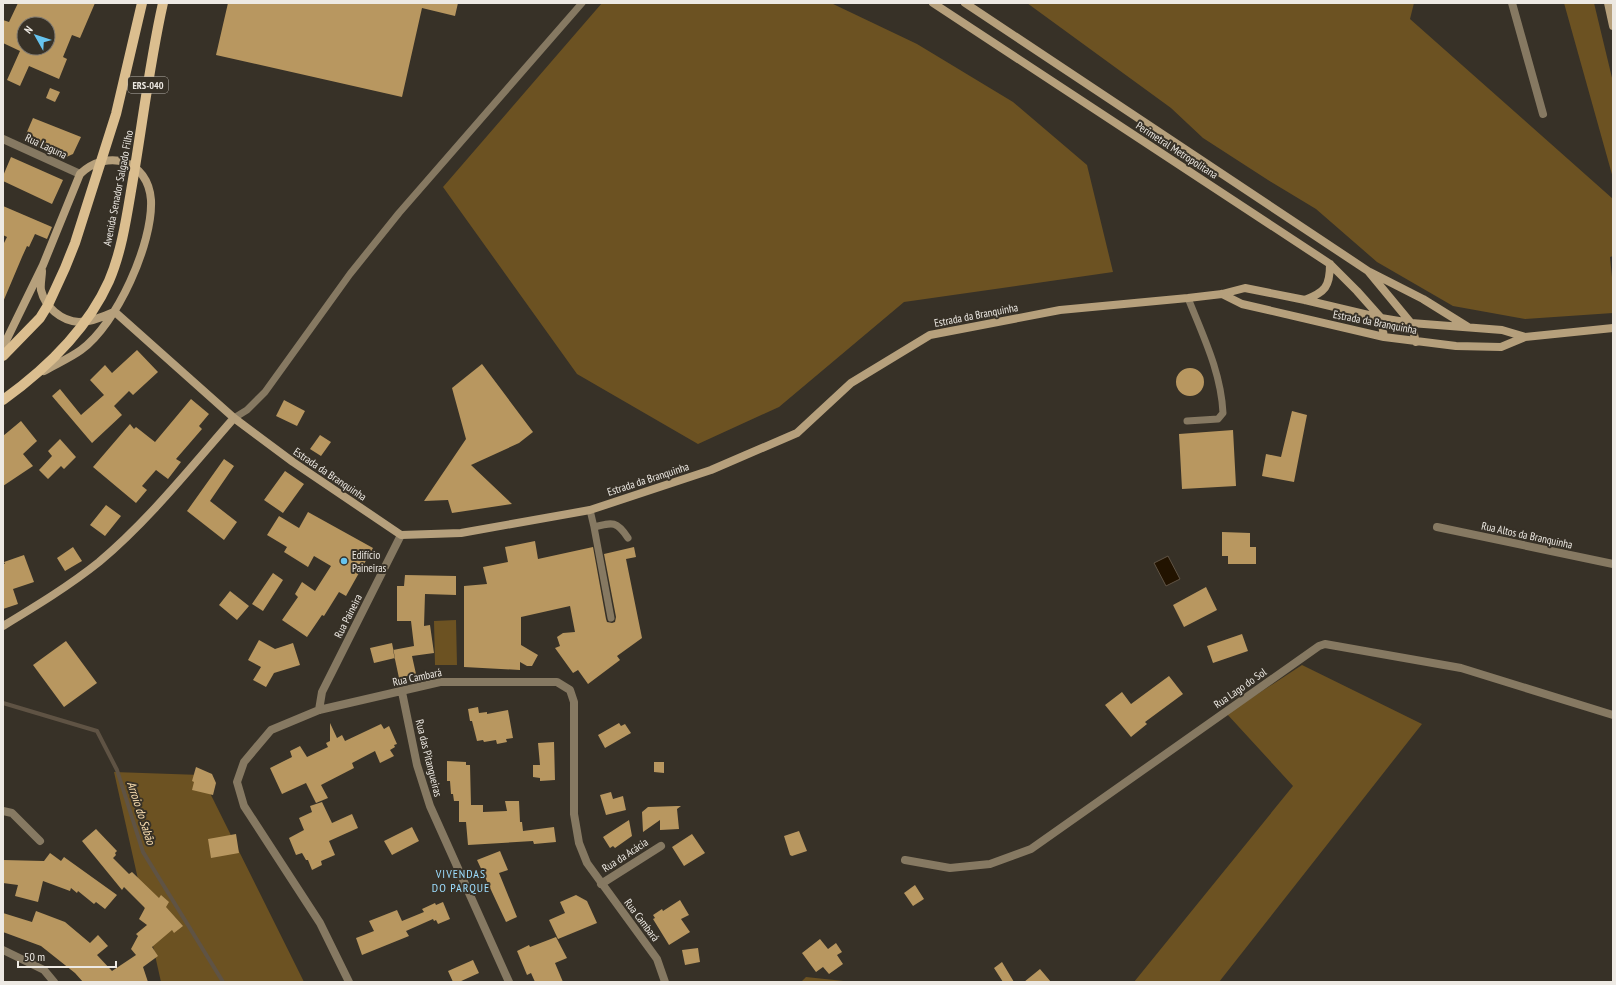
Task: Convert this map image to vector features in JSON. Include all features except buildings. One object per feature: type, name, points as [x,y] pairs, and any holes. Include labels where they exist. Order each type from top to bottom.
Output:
[{"type":"main road","name":"Avenida Senador Salgado Filho","points":[[3,356],[40,318],[48,305],[75,244],[116,114],[142,3]]},
{"type":"main road","name":"Avenida Senador Salgado Filho","points":[[3,400],[34,375],[70,341],[102,294],[114,269],[122,241],[155,38],[163,3]]},
{"type":"main road","name":"Perimetral Metropolitana","points":[[933,3],[1330,264],[1381,318]]},
{"type":"main road","name":"Perimetral Metropolitana","points":[[965,3],[1368,271],[1411,323]]},
{"type":"main road","points":[[1608,3],[1613,26]]},
{"type":"main road","points":[[3,347],[43,265],[80,174],[91,165],[101,162],[122,160],[135,167]]},
{"type":"main road","name":"Avenida Senador Salgado Filho","points":[[34,375],[81,350],[99,333],[115,312],[138,261],[149,226],[150,197],[144,178],[135,167]]},
{"type":"main road","points":[[1305,300],[1320,294],[1325,288],[1329,281],[1330,264]]},
{"type":"main road","points":[[43,265],[42,291],[48,305],[62,317],[72,321],[84,321],[98,319],[115,312]]},
{"type":"main road","points":[[1368,271],[1423,299],[1471,328]]},
{"type":"main road","name":"Estrada da Branquinha","points":[[115,312],[234,418],[293,462],[401,535],[461,533],[590,510],[711,470],[797,434],[851,383],[930,334],[1060,310],[1222,294],[1245,288],[1305,300],[1381,318],[1411,323],[1502,330],[1525,337]]},
{"type":"main road","name":"Estrada da Branquinha","points":[[1222,294],[1242,304],[1384,337],[1456,346],[1500,347],[1525,337],[1613,328]]},
{"type":"main road","points":[[1381,318],[1384,337]]},
{"type":"main road","points":[[1411,323],[1416,342]]},
{"type":"main road","points":[[1594,330],[1613,334]]},
{"type":"main road","points":[[3,626],[52,597],[99,562],[136,527],[234,418]]},
{"type":"street","points":[[1512,3],[1543,114]]},
{"type":"street","name":"Rua Laguna","points":[[3,139],[80,174]]},
{"type":"street","name":"Rua Altos da Branquinha","points":[[1437,527],[1613,564]]},
{"type":"street","name":"Rua Paineira","points":[[319,710],[322,692],[401,535]]},
{"type":"street","name":"Rua Lago do Sol","points":[[905,860],[950,868],[990,864],[1031,849],[1319,646],[1325,644],[1461,668],[1613,714]]},
{"type":"street","name":"Rua Cambará","points":[[349,982],[320,923],[244,806],[237,782],[244,762],[271,730],[319,710],[440,682],[557,682],[570,690],[574,702],[574,814],[579,843],[586,863],[657,959],[665,982]]},
{"type":"street","name":"Rua das Pitangueiras","points":[[402,692],[417,765],[430,806],[509,982]]},
{"type":"street","points":[[3,811],[12,814],[40,841]]},
{"type":"street","name":"Rua da Acácia","points":[[602,884],[661,846]]},
{"type":"street","points":[[3,950],[44,970],[54,982]]},
{"type":"lane","points":[[234,418],[247,410],[265,392],[350,274],[399,213],[582,3]]},
{"type":"lane","points":[[1187,421],[1218,418],[1223,413],[1222,396],[1216,370],[1188,298]]},
{"type":"lane","points":[[590,510],[611,618]]},
{"type":"lane","points":[[594,527],[616,524],[628,538]]},
{"type":"shaded area","points":[[602,3],[831,3],[917,44],[1013,102],[1087,165],[1113,272],[904,302],[779,407],[698,444],[577,374],[443,187]]},
{"type":"shaded area","points":[[1027,3],[1414,3],[1410,19],[1613,199],[1613,256],[1610,257],[1613,287],[1613,313],[1525,319],[1453,306],[1377,262],[1316,209],[1203,138],[1171,108]]},
{"type":"shaded area","points":[[1564,3],[1594,3],[1613,82],[1613,178]]},
{"type":"shaded area","points":[[1168,556],[1180,579],[1166,586],[1154,563]]},
{"type":"shaded area","points":[[456,620],[457,665],[435,665],[434,621]]},
{"type":"shaded area","points":[[1302,665],[1422,724],[1219,982],[1134,982],[1293,786],[1227,714]]},
{"type":"shaded area","points":[[114,772],[201,775],[304,982],[161,982]]},
{"type":"shaded area","points":[[806,977],[853,982],[801,982]]},
{"type":"waterway","name":"Arroio do Sabão","points":[[3,703],[97,731],[117,770],[143,852],[223,982]]},
{"type":"place","name":"Edifício Paineiras","points":[[344,561]]},
{"type":"district","name":"VIVENDAS DO PARQUE","points":[[461,881]]}]
